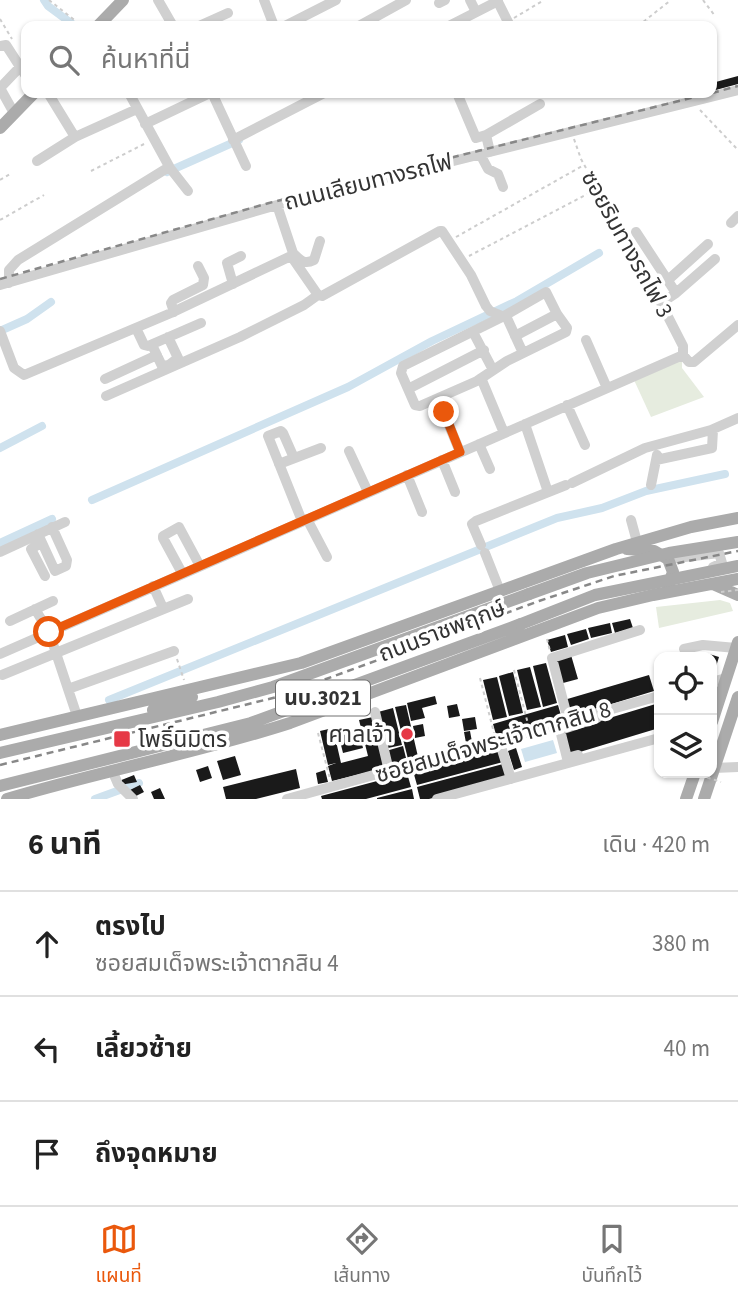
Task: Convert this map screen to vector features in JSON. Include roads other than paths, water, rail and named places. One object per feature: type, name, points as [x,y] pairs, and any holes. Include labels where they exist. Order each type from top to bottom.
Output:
[{"type":"main road","points":[[103,21],[123,0]]},
{"type":"main road","points":[[0,128],[29,98]]},
{"type":"main road","name":"ถนนราชพฤกษ์","points":[[0,735],[269,671],[337,651],[637,542],[691,527],[738,518]]},
{"type":"main road","name":"ถนนราชพฤกษ์","points":[[0,753],[273,687],[587,573],[669,553],[738,542]]},
{"type":"main road","points":[[616,549],[654,551],[668,559],[673,572],[670,580],[667,587],[653,595]]},
{"type":"main road","name":"ถนนราชพฤกษ์","points":[[0,786],[251,723],[595,595],[738,566]]},
{"type":"main road","name":"ถนนราชพฤกษ์","points":[[7,799],[302,719],[598,608],[738,579]]},
{"type":"main road","points":[[710,583],[738,592]]},
{"type":"main road","points":[[713,715],[737,645]]},
{"type":"main road","points":[[90,731],[269,671]]},
{"type":"main road","points":[[717,760],[738,700]]},
{"type":"main road","points":[[119,755],[221,743]]},
{"type":"main road","points":[[685,799],[692,778]]},
{"type":"main road","points":[[704,799],[711,778]]},
{"type":"street","points":[[158,0],[170,21]]},
{"type":"street","points":[[295,21],[336,0]]},
{"type":"street","points":[[470,0],[476,12]]},
{"type":"street","points":[[368,21],[402,1]]},
{"type":"street","points":[[459,21],[498,1],[506,21]]},
{"type":"street","points":[[268,2],[273,21]]},
{"type":"street","points":[[210,21],[228,13]]},
{"type":"street","points":[[2,43],[21,68]]},
{"type":"street","points":[[14,113],[0,88],[21,72]]},
{"type":"street","name":"ถนนเลียบทางรถไฟ","points":[[717,95],[738,90]]},
{"type":"street","points":[[51,98],[75,137]]},
{"type":"street","points":[[132,98],[153,140],[188,191]]},
{"type":"street","points":[[145,124],[200,98]]},
{"type":"street","points":[[213,98],[246,166]]},
{"type":"street","points":[[234,142],[306,98]]},
{"type":"street","points":[[459,98],[476,138],[540,104]]},
{"type":"street","name":"ถนนเลียบทางรถไฟ","points":[[4,284],[277,205],[707,98]]},
{"type":"street","points":[[37,160],[75,137],[137,109]]},
{"type":"street","points":[[486,135],[488,169],[498,174],[503,187]]},
{"type":"street","points":[[4,284],[9,270],[18,260],[127,191],[171,169]]},
{"type":"street","points":[[277,205],[292,254],[318,295]]},
{"type":"street","points":[[106,396],[240,337],[304,305],[318,295],[322,296],[437,231],[442,231],[497,314],[515,336],[523,353]]},
{"type":"street","points":[[636,232],[676,293],[715,259]]},
{"type":"street","points":[[292,254],[308,263],[314,260],[320,241]]},
{"type":"street","points":[[668,280],[708,244]]},
{"type":"street","points":[[1,333],[14,368],[24,375],[174,312],[292,254]]},
{"type":"street","points":[[233,284],[227,263],[241,256]]},
{"type":"street","points":[[174,312],[173,300],[203,285],[204,278],[198,266]]},
{"type":"street","points":[[546,292],[556,314],[567,328],[566,332],[481,378],[418,406],[408,389],[400,369],[402,366],[473,332],[497,314],[546,292]]},
{"type":"street","name":"ซอยริมทางรถไฟ 3","points":[[676,293],[661,303],[683,346],[683,355]]},
{"type":"street","points":[[515,336],[556,314]]},
{"type":"street","points":[[136,328],[144,345],[152,345],[201,323]]},
{"type":"street","points":[[0,654],[683,355],[690,362],[694,362],[738,325]]},
{"type":"street","points":[[473,332],[494,370]]},
{"type":"street","points":[[152,345],[162,366],[169,365],[178,358],[168,337]]},
{"type":"street","points":[[586,340],[607,388]]},
{"type":"street","points":[[408,389],[484,350]]},
{"type":"street","points":[[105,379],[157,355]]},
{"type":"street","points":[[481,378],[504,433]]},
{"type":"street","points":[[567,405],[585,445]]},
{"type":"street","points":[[444,412],[460,452]]},
{"type":"street","points":[[500,591],[472,524],[476,521],[654,446],[713,430],[738,418]]},
{"type":"street","points":[[525,424],[548,492]]},
{"type":"street","points":[[656,460],[712,448],[713,430]]},
{"type":"street","points":[[294,458],[281,431],[270,435],[269,439],[304,520],[327,557]]},
{"type":"street","points":[[479,444],[489,469]]},
{"type":"street","points":[[651,485],[656,460],[654,446]]},
{"type":"street","points":[[279,464],[321,448]]},
{"type":"street","points":[[349,451],[368,492]]},
{"type":"street","points":[[442,460],[455,492]]},
{"type":"street","points":[[407,475],[422,512]]},
{"type":"street","points":[[631,520],[637,542]]},
{"type":"street","points":[[52,527],[68,564],[42,577],[32,549],[52,527],[65,522]]},
{"type":"street","points":[[182,573],[163,538],[179,527],[200,566]]},
{"type":"street","points":[[0,552],[39,539]]},
{"type":"street","points":[[39,539],[55,571]]},
{"type":"street","points":[[668,559],[710,553],[719,553],[722,557],[719,566],[679,573],[670,580]]},
{"type":"street","points":[[153,586],[163,608]]},
{"type":"street","points":[[2,675],[188,599]]},
{"type":"street","points":[[10,621],[53,601]]},
{"type":"street","points":[[35,609],[49,632],[77,716]]},
{"type":"street","points":[[568,720],[552,658],[640,630]]},
{"type":"street","points":[[684,649],[703,645],[737,645]]},
{"type":"street","points":[[68,689],[174,651]]},
{"type":"street","points":[[717,681],[726,678]]},
{"type":"street","name":"ซอยสมเด็จพระเจ้าตากสิน 8","points":[[286,799],[568,720],[654,699]]},
{"type":"street","points":[[654,700],[562,729],[559,733],[569,758],[654,733]]},
{"type":"street","points":[[375,712],[388,771]]},
{"type":"street","points":[[437,799],[654,739]]},
{"type":"street","points":[[498,741],[511,779]]},
{"type":"street","points":[[717,768],[738,767]]},
{"type":"street","points":[[113,770],[118,783],[133,799]]},
{"type":"water","points":[[553,740],[557,753],[525,762],[521,749]]},
{"type":"waterway","points":[[44,0],[68,21]]},
{"type":"waterway","points":[[167,172],[239,140]]},
{"type":"waterway","points":[[92,500],[348,387],[432,341],[517,301],[599,253]]},
{"type":"waterway","points":[[0,331],[27,319],[51,302]]},
{"type":"waterway","points":[[0,448],[42,426]]},
{"type":"waterway","points":[[109,700],[557,518],[602,508],[646,491],[725,474]]},
{"type":"waterway","points":[[0,543],[52,519]]},
{"type":"waterway","points":[[95,799],[139,783]]},
{"type":"railway","points":[[717,92],[738,86]]},
{"type":"railway","points":[[0,279],[269,203],[691,98]]},
{"type":"railway","points":[[0,765],[277,697],[614,576],[738,551]]},
{"type":"place","name":"ศาลเจ้า","points":[[407,734]]},
{"type":"place","name":"โพธิ์นิมิตร","points":[[122,739]]}]
